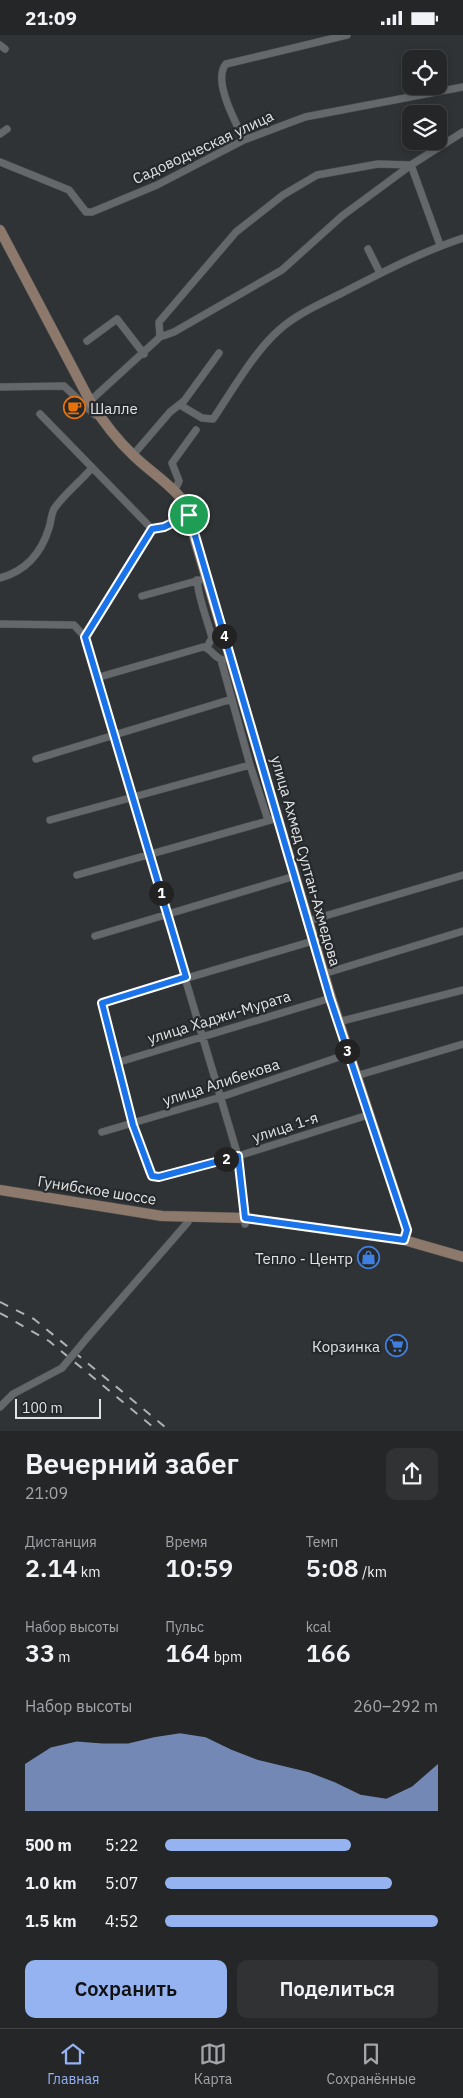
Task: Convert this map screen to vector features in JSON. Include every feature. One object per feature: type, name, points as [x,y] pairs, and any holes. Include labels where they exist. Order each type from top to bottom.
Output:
[{"type":"main road","name":"улица Ахмед Султан-Ахмедова","points":[[0,230],[90,401],[103,422],[133,455],[175,490],[184,502],[208,577],[226,660],[273,819],[295,876],[330,998],[407,1230],[404,1240]]},
{"type":"main road","name":"Гунибское шоссе","points":[[0,1190],[162,1216],[245,1221]]},
{"type":"main road","points":[[245,1221],[404,1240],[463,1257]]},
{"type":"main road","points":[[245,1221],[411,1246],[463,1262]]},
{"type":"street","points":[[244,140],[224,90],[222,74],[226,64],[348,35]]},
{"type":"street","name":"Садоводческая улица","points":[[0,162],[69,190],[86,212],[92,212],[157,185],[244,140],[305,117],[463,87]]},
{"type":"street","points":[[0,134],[7,129]]},
{"type":"street","points":[[90,401],[160,337],[174,332],[282,270],[342,216],[411,165],[463,132]]},
{"type":"street","points":[[160,337],[159,322],[236,232],[283,195],[317,175],[378,164],[411,165]]},
{"type":"street","points":[[411,165],[440,245]]},
{"type":"street","points":[[180,405],[202,418],[214,419],[259,353],[278,331],[294,318],[380,273],[440,245],[463,238]]},
{"type":"street","points":[[368,249],[380,273]]},
{"type":"street","points":[[87,341],[117,319],[144,353]]},
{"type":"street","points":[[133,455],[170,412],[180,405],[219,353]]},
{"type":"street","points":[[0,387],[64,386],[103,422]]},
{"type":"street","points":[[40,414],[91,469],[152,529]]},
{"type":"street","points":[[175,490],[179,481],[172,463],[196,430]]},
{"type":"street","points":[[0,578],[27,566],[38,554],[49,529],[52,512],[62,498],[91,469]]},
{"type":"street","points":[[85,637],[152,529],[164,527],[189,515]]},
{"type":"street","points":[[142,596],[208,577]]},
{"type":"street","points":[[197,580],[202,609],[212,638],[207,647]]},
{"type":"street","points":[[0,624],[74,625],[85,637],[238,1156],[245,1221]]},
{"type":"street","points":[[78,875],[273,819],[250,765],[232,699],[226,660],[207,647],[156,659],[96,678]]},
{"type":"street","points":[[36,759],[115,737],[232,699]]},
{"type":"street","points":[[50,820],[250,765]]},
{"type":"street","points":[[308,921],[463,875]]},
{"type":"street","points":[[95,936],[295,876]]},
{"type":"street","points":[[323,974],[463,931]]},
{"type":"street","points":[[133,1125],[102,1003],[314,941]]},
{"type":"street","points":[[338,1022],[463,990]]},
{"type":"street","name":"улица Хаджи-Мурата","points":[[116,1063],[330,998]]},
{"type":"street","points":[[356,1076],[463,1044]]},
{"type":"street","name":"улица Алибекова","points":[[102,1132],[133,1125],[348,1054]]},
{"type":"street","name":"улица 1-я","points":[[133,1125],[152,1176],[159,1177],[238,1156],[368,1115]]},
{"type":"street","points":[[0,1407],[13,1394],[62,1368],[188,1219]]},
{"type":"railway","points":[[0,1302],[34,1319],[170,1431]]},
{"type":"railway","points":[[0,1313],[49,1341],[158,1431]]},
{"type":"place","name":"Шалле","points":[[74,408]]},
{"type":"place","name":"Тепло - Центр","points":[[369,1258]]},
{"type":"place","name":"Корзинка","points":[[396,1346]]},
{"type":"route","points":[[189,515],[330,998],[407,1230],[404,1240],[245,1218],[238,1156],[159,1177],[152,1176],[147,1167],[133,1125],[101,1007],[102,1003],[105,1000],[186,977],[85,637],[152,529],[164,527],[189,515]]}]
